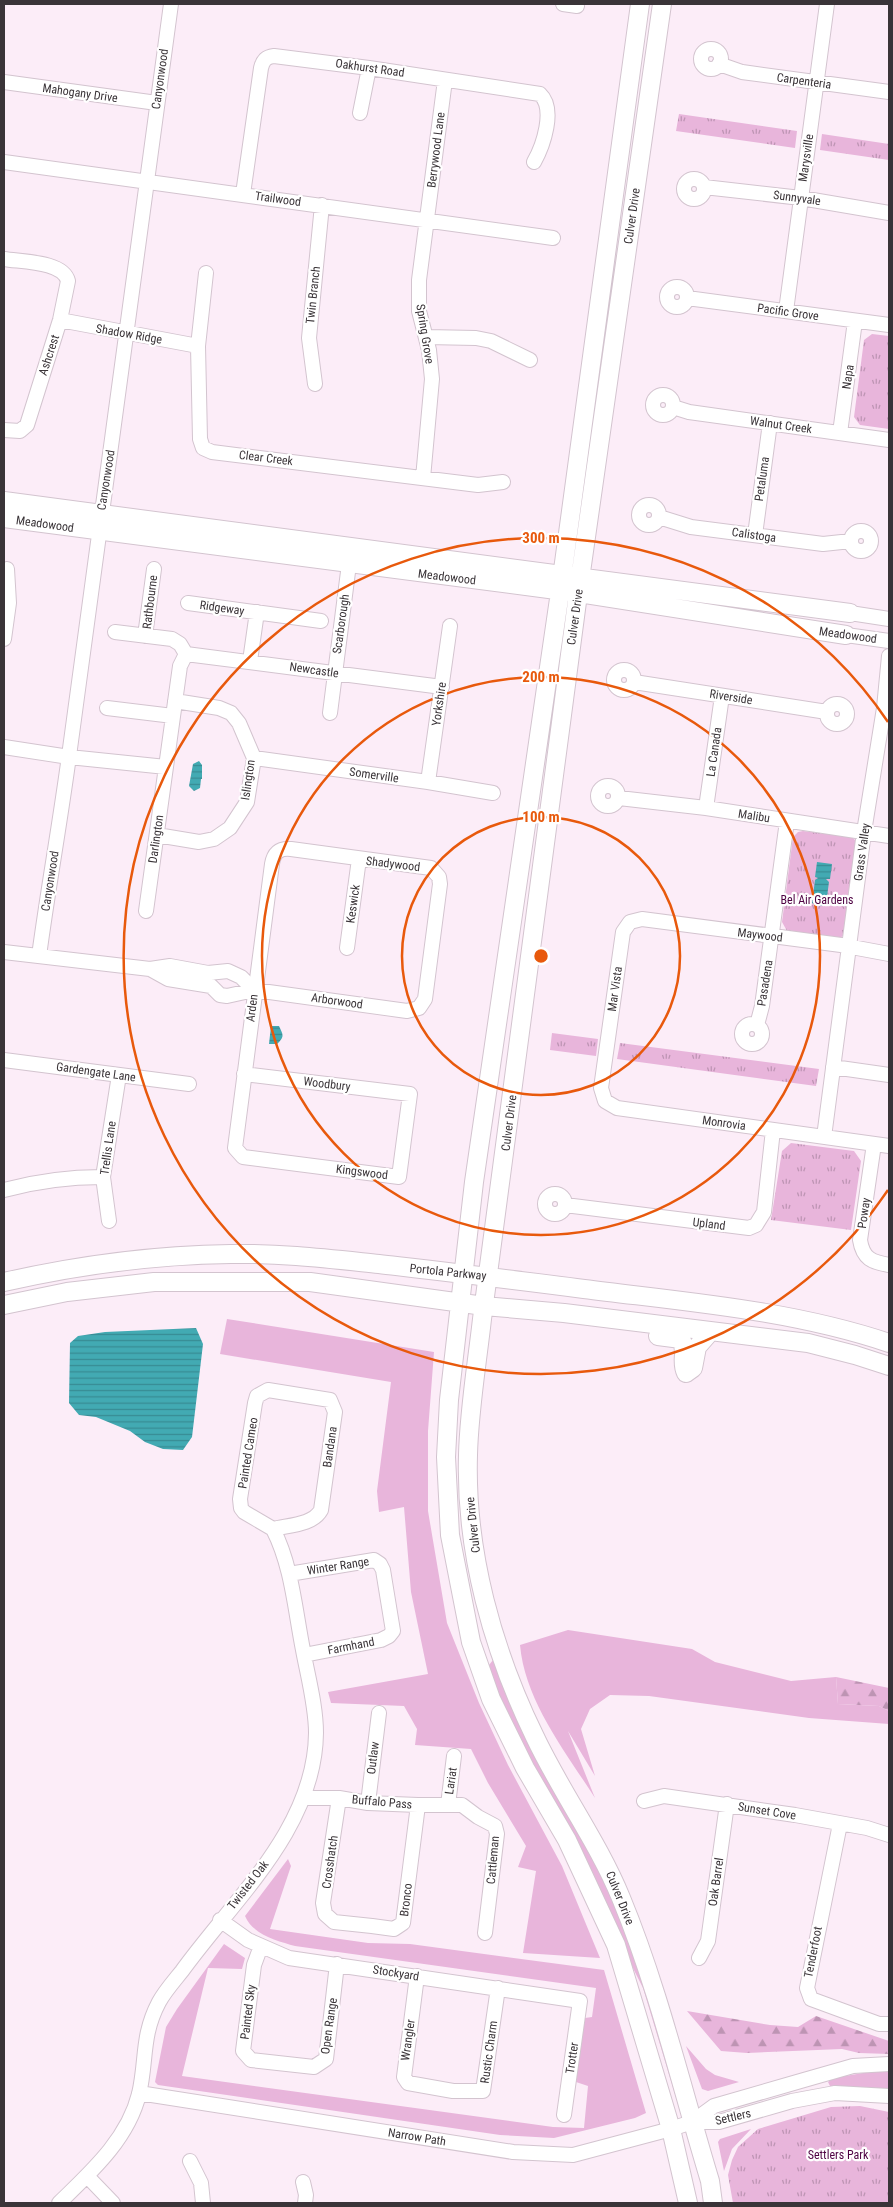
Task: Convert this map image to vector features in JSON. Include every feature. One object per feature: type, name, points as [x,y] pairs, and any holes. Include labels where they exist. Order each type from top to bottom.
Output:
[{"type":"main road","name":"Culver Drive","points":[[640,4],[561,584],[477,1165],[449,1400],[446,1457],[450,1534],[471,1642],[491,1699],[525,1768],[567,1840],[616,1946],[671,2129],[688,2203]]},
{"type":"main road","name":"Culver Drive","points":[[662,4],[579,586],[472,1398],[468,1457],[475,1554],[494,1636],[514,1694],[536,1740],[622,1898],[654,1991],[710,2182],[713,2203]]},
{"type":"main road","name":"Meadowood","points":[[4,501],[99,523],[349,564],[845,612]]},
{"type":"main road","name":"Meadowood","points":[[4,518],[99,523],[561,584]]},
{"type":"main road","name":"Meadowood","points":[[579,586],[842,634]]},
{"type":"main road","name":"Portola Parkway","points":[[4,1282],[61,1269],[146,1258],[232,1254],[312,1257],[488,1276],[695,1302],[771,1314],[858,1332],[889,1343]]},
{"type":"main road","points":[[4,1306],[67,1292],[154,1282],[310,1282],[484,1306],[564,1313],[808,1343],[889,1366]]},
{"type":"main road","points":[[564,1313],[603,1330],[681,1339],[686,1348],[683,1367],[686,1373],[693,1368],[697,1347],[711,1331]]},
{"type":"street","name":"Canyonwood","points":[[39,956],[69,757],[99,523],[171,4]]},
{"type":"street","points":[[563,4],[578,6]]},
{"type":"street","name":"Marysville","points":[[786,311],[827,4]]},
{"type":"street","name":"Oakhurst Road","points":[[244,194],[262,62],[268,57],[274,56],[369,68],[540,94],[548,105],[548,111],[542,147],[534,162]]},
{"type":"street","name":"Carpenteria","points":[[720,64],[742,72],[889,92]]},
{"type":"street","points":[[360,113],[369,68]]},
{"type":"street","name":"Berrywood Lane","points":[[427,220],[445,80]]},
{"type":"street","name":"Mahogany Drive","points":[[4,82],[157,104]]},
{"type":"street","name":"Trailwood","points":[[4,162],[553,238]]},
{"type":"street","name":"Sunnyvale","points":[[704,187],[801,198],[889,213]]},
{"type":"street","name":"Twin Branch","points":[[315,384],[309,338],[322,205]]},
{"type":"street","name":"Spring Grove","points":[[423,478],[431,394],[429,350],[419,311],[419,280],[427,220]]},
{"type":"street","name":"Ashcrest","points":[[4,259],[53,266],[61,269],[67,275],[67,290],[60,320],[27,424],[20,431],[4,430]]},
{"type":"street","name":"Clear Creek","points":[[206,273],[198,346],[200,440],[203,448],[212,452],[478,485],[503,482]]},
{"type":"street","name":"Pacific Grove","points":[[687,298],[889,325]]},
{"type":"street","name":"Shadow Ridge","points":[[60,320],[126,334],[198,346]]},
{"type":"street","name":"Napa","points":[[840,433],[856,321]]},
{"type":"street","points":[[426,337],[483,340],[530,360]]},
{"type":"street","name":"Walnut Creek","points":[[674,408],[689,412],[889,440]]},
{"type":"street","name":"Petaluma","points":[[754,535],[770,423]]},
{"type":"street","name":"Calistoga","points":[[658,517],[692,527],[823,544],[851,541]]},
{"type":"street","name":"Scarborough","points":[[330,713],[349,564]]},
{"type":"street","points":[[4,638],[9,602],[7,569]]},
{"type":"street","name":"Rathbourne","points":[[145,636],[154,569]]},
{"type":"street","name":"Ridgeway","points":[[188,603],[322,621]]},
{"type":"street","name":"Ridgeway","points":[[250,661],[256,612]]},
{"type":"street","points":[[842,634],[845,612]]},
{"type":"street","name":"Meadowood","points":[[845,612],[889,619]]},
{"type":"street","name":"Yorkshire","points":[[428,782],[450,626]]},
{"type":"street","name":"Rathbourne","points":[[115,632],[172,639],[180,644],[186,654]]},
{"type":"street","name":"Meadowood","points":[[842,634],[889,641]]},
{"type":"street","name":"Newcastle","points":[[186,654],[442,687]]},
{"type":"street","name":"Darlington","points":[[146,911],[180,666],[186,654]]},
{"type":"street","name":"Grass Valley","points":[[824,1137],[864,832],[887,709],[889,656]]},
{"type":"street","name":"Riverside","points":[[634,682],[827,712]]},
{"type":"street","name":"La Canada","points":[[706,808],[722,696]]},
{"type":"street","name":"Islington","points":[[157,835],[199,842],[214,839],[230,828],[247,802],[254,758],[239,723],[231,713],[219,708],[175,701]]},
{"type":"street","points":[[107,708],[173,716]]},
{"type":"street","points":[[4,747],[69,757],[166,767]]},
{"type":"street","name":"Somerville","points":[[254,758],[494,793]]},
{"type":"street","name":"Malibu","points":[[618,798],[706,808],[889,836]]},
{"type":"street","name":"Pasadena","points":[[757,1025],[762,1006],[787,821]]},
{"type":"street","name":"Shadywood","points":[[273,856],[284,848],[431,868],[439,877],[440,884],[425,999],[419,1008]]},
{"type":"street","name":"Arden","points":[[243,1157],[235,1148],[254,990],[273,856]]},
{"type":"street","name":"Keswick","points":[[347,948],[359,859]]},
{"type":"street","name":"Maywood","points":[[630,922],[642,920],[772,936],[849,946],[889,954]]},
{"type":"street","name":"Mar Vista","points":[[606,1058],[623,932],[630,922]]},
{"type":"street","name":"Arborwood","points":[[4,952],[150,969],[170,966],[208,973],[228,971],[241,977],[254,990]]},
{"type":"street","name":"Arborwood","points":[[150,969],[168,979],[211,986],[220,995],[227,996],[254,990],[407,1011],[419,1008]]},
{"type":"street","name":"Monrovia","points":[[606,1058],[601,1093],[605,1101],[612,1107],[889,1146]]},
{"type":"street","name":"Gardengate Lane","points":[[4,1060],[189,1084]]},
{"type":"street","points":[[833,1067],[889,1075]]},
{"type":"street","name":"Woodbury","points":[[244,1074],[410,1094]]},
{"type":"street","name":"Trellis Lane","points":[[109,1221],[103,1177],[119,1075]]},
{"type":"street","name":"Kingswood","points":[[243,1157],[399,1177],[410,1094]]},
{"type":"street","name":"Upland","points":[[565,1205],[749,1228],[756,1225],[764,1212],[773,1130]]},
{"type":"street","name":"Poway","points":[[874,1144],[860,1240],[864,1255],[868,1259],[889,1264]]},
{"type":"street","points":[[4,1190],[45,1180],[103,1177]]},
{"type":"street","name":"Bandana","points":[[262,1392],[268,1390],[323,1397],[330,1400],[335,1412],[321,1510],[318,1517],[273,1529]]},
{"type":"street","name":"Painted Cameo","points":[[262,1392],[257,1396],[255,1403],[240,1499],[244,1512],[273,1529]]},
{"type":"street","name":"Twisted Oak","points":[[60,2203],[111,2148],[130,2120],[139,2093],[144,2041],[160,2001],[266,1861],[287,1830],[303,1798],[313,1763],[316,1732],[289,1574],[282,1547],[273,1529]]},
{"type":"street","name":"Winter Range","points":[[289,1574],[374,1560],[380,1564],[388,1599]]},
{"type":"street","name":"Farmhand","points":[[304,1655],[381,1640],[389,1636],[393,1631],[388,1599]]},
{"type":"street","name":"Outlaw","points":[[368,1802],[379,1713]]},
{"type":"street","name":"Lariat","points":[[448,1805],[454,1756]]},
{"type":"street","name":"Sunset Cove","points":[[644,1801],[664,1796],[727,1804],[867,1828],[889,1835]]},
{"type":"street","name":"Buffalo Pass","points":[[303,1798],[339,1798],[418,1805],[462,1804]]},
{"type":"street","name":"Crosshatch","points":[[334,1922],[325,1914],[323,1903],[339,1798]]},
{"type":"street","name":"Cattleman","points":[[462,1804],[478,1817],[495,1826],[497,1834],[485,1933]]},
{"type":"street","name":"Oak Barrel","points":[[699,1958],[708,1941],[727,1804]]},
{"type":"street","name":"Bronco","points":[[334,1922],[394,1929],[403,1924],[418,1805]]},
{"type":"street","name":"Tenderfoot","points":[[840,1824],[807,1988],[811,1998],[879,2024],[889,2024]]},
{"type":"street","name":"Stockyard","points":[[220,1920],[248,1940],[289,1958],[580,2001]]},
{"type":"street","name":"Painted Sky","points":[[261,1946],[254,1965],[243,2050],[252,2060],[268,2062]]},
{"type":"street","name":"Open Range","points":[[268,2062],[314,2067],[326,2059],[337,1964]]},
{"type":"street","name":"Wrangler","points":[[417,1976],[404,2077],[408,2082],[427,2087]]},
{"type":"street","name":"Rustic Charm","points":[[427,2087],[453,2091],[483,2091],[498,1988]]},
{"type":"street","name":"Trotter","points":[[564,2115],[580,2001]]},
{"type":"street","name":"Settlers","points":[[692,2122],[714,2106],[754,2094],[852,2066],[889,2064]]},
{"type":"street","name":"Narrow Path","points":[[139,2093],[513,2152],[555,2155],[582,2153],[692,2122]]},
{"type":"street","name":"Settlers","points":[[692,2122],[719,2122],[810,2097],[835,2093],[889,2096]]},
{"type":"street","points":[[190,2162],[201,2183],[202,2203]]},
{"type":"street","points":[[87,2176],[113,2203]]},
{"type":"street","points":[[303,2182],[306,2203]]},
{"type":"green space","points":[[679,114],[797,131],[795,148],[676,131]]},
{"type":"green space","points":[[822,134],[889,144],[889,160],[820,150]]},
{"type":"green space","points":[[872,334],[889,336],[889,429],[860,425],[854,417],[864,340]]},
{"type":"green space","name":"Bel Air Gardens","points":[[798,832],[852,837],[856,841],[845,934],[839,939],[787,931],[782,922],[793,837]]},
{"type":"green space","points":[[552,1033],[598,1039],[596,1056],[550,1050]]},
{"type":"green space","points":[[620,1043],[819,1069],[816,1086],[617,1059]]},
{"type":"green space","points":[[791,1143],[854,1151],[861,1161],[851,1230],[771,1220],[782,1151]]},
{"type":"green space","points":[[227,1319],[434,1352],[428,1431],[428,1511],[447,1623],[479,1703],[508,1765],[562,1866],[600,1958],[523,1953],[536,1871],[518,1867],[526,1846],[488,1783],[471,1749],[415,1745],[417,1729],[404,1706],[331,1703],[328,1692],[428,1674],[411,1592],[404,1507],[379,1512],[377,1491],[391,1382],[220,1354]]},
{"type":"green space","points":[[568,1630],[692,1649],[715,1662],[791,1681],[836,1677],[838,1704],[879,1706],[889,1711],[889,1724],[809,1718],[649,1696],[610,1695],[590,1709],[581,1729],[595,1776],[568,1731],[595,1798],[548,1725],[538,1706],[523,1666],[520,1645]]},
{"type":"green space","points":[[493,1660],[606,1879],[633,1948],[676,2089],[677,2101],[643,1988],[522,1748],[494,1683],[489,1665]]},
{"type":"green space","points":[[836,1677],[889,1688],[889,1711],[879,1706],[838,1704]]},
{"type":"green space","points":[[288,1859],[291,1866],[270,1929],[368,1943],[410,1944],[604,1970],[646,2113],[635,2118],[554,2138],[500,2135],[158,2085],[155,2082],[166,2027],[224,1944],[245,1958],[242,1969],[208,1968],[182,2076],[553,2127],[584,2128],[588,2086],[576,2082],[585,2018],[592,2017],[596,1988],[295,1946],[274,1939],[260,1933],[249,1923],[245,1916]]},
{"type":"green space","points":[[687,2011],[770,2025],[798,2027],[816,2016],[889,2041],[889,2054],[859,2053],[842,2049],[747,2053],[721,2051]]},
{"type":"green space","points":[[686,2046],[706,2069],[715,2075],[739,2082],[708,2091],[702,2089]]},
{"type":"green space","points":[[869,2072],[889,2072],[889,2088],[831,2088],[828,2082],[833,2078]]},
{"type":"green space","name":"Settlers Park","points":[[860,2106],[889,2112],[889,2203],[733,2203],[728,2175],[732,2160],[738,2147],[758,2129],[831,2107]]},
{"type":"green space","points":[[751,2129],[732,2149],[724,2171],[718,2142],[720,2139]]},
{"type":"water","points":[[199,761],[202,765],[202,779],[200,788],[194,791],[189,786],[193,764]]},
{"type":"water","points":[[817,862],[832,864],[830,879],[826,879],[829,882],[826,904],[823,906],[812,903],[815,880],[818,878],[815,877]]},
{"type":"water","points":[[271,1026],[279,1026],[282,1034],[277,1044],[269,1044]]},
{"type":"water","points":[[196,1328],[203,1344],[192,1437],[183,1450],[163,1449],[145,1442],[130,1431],[96,1417],[79,1415],[69,1403],[70,1343],[78,1336],[105,1332]]}]
